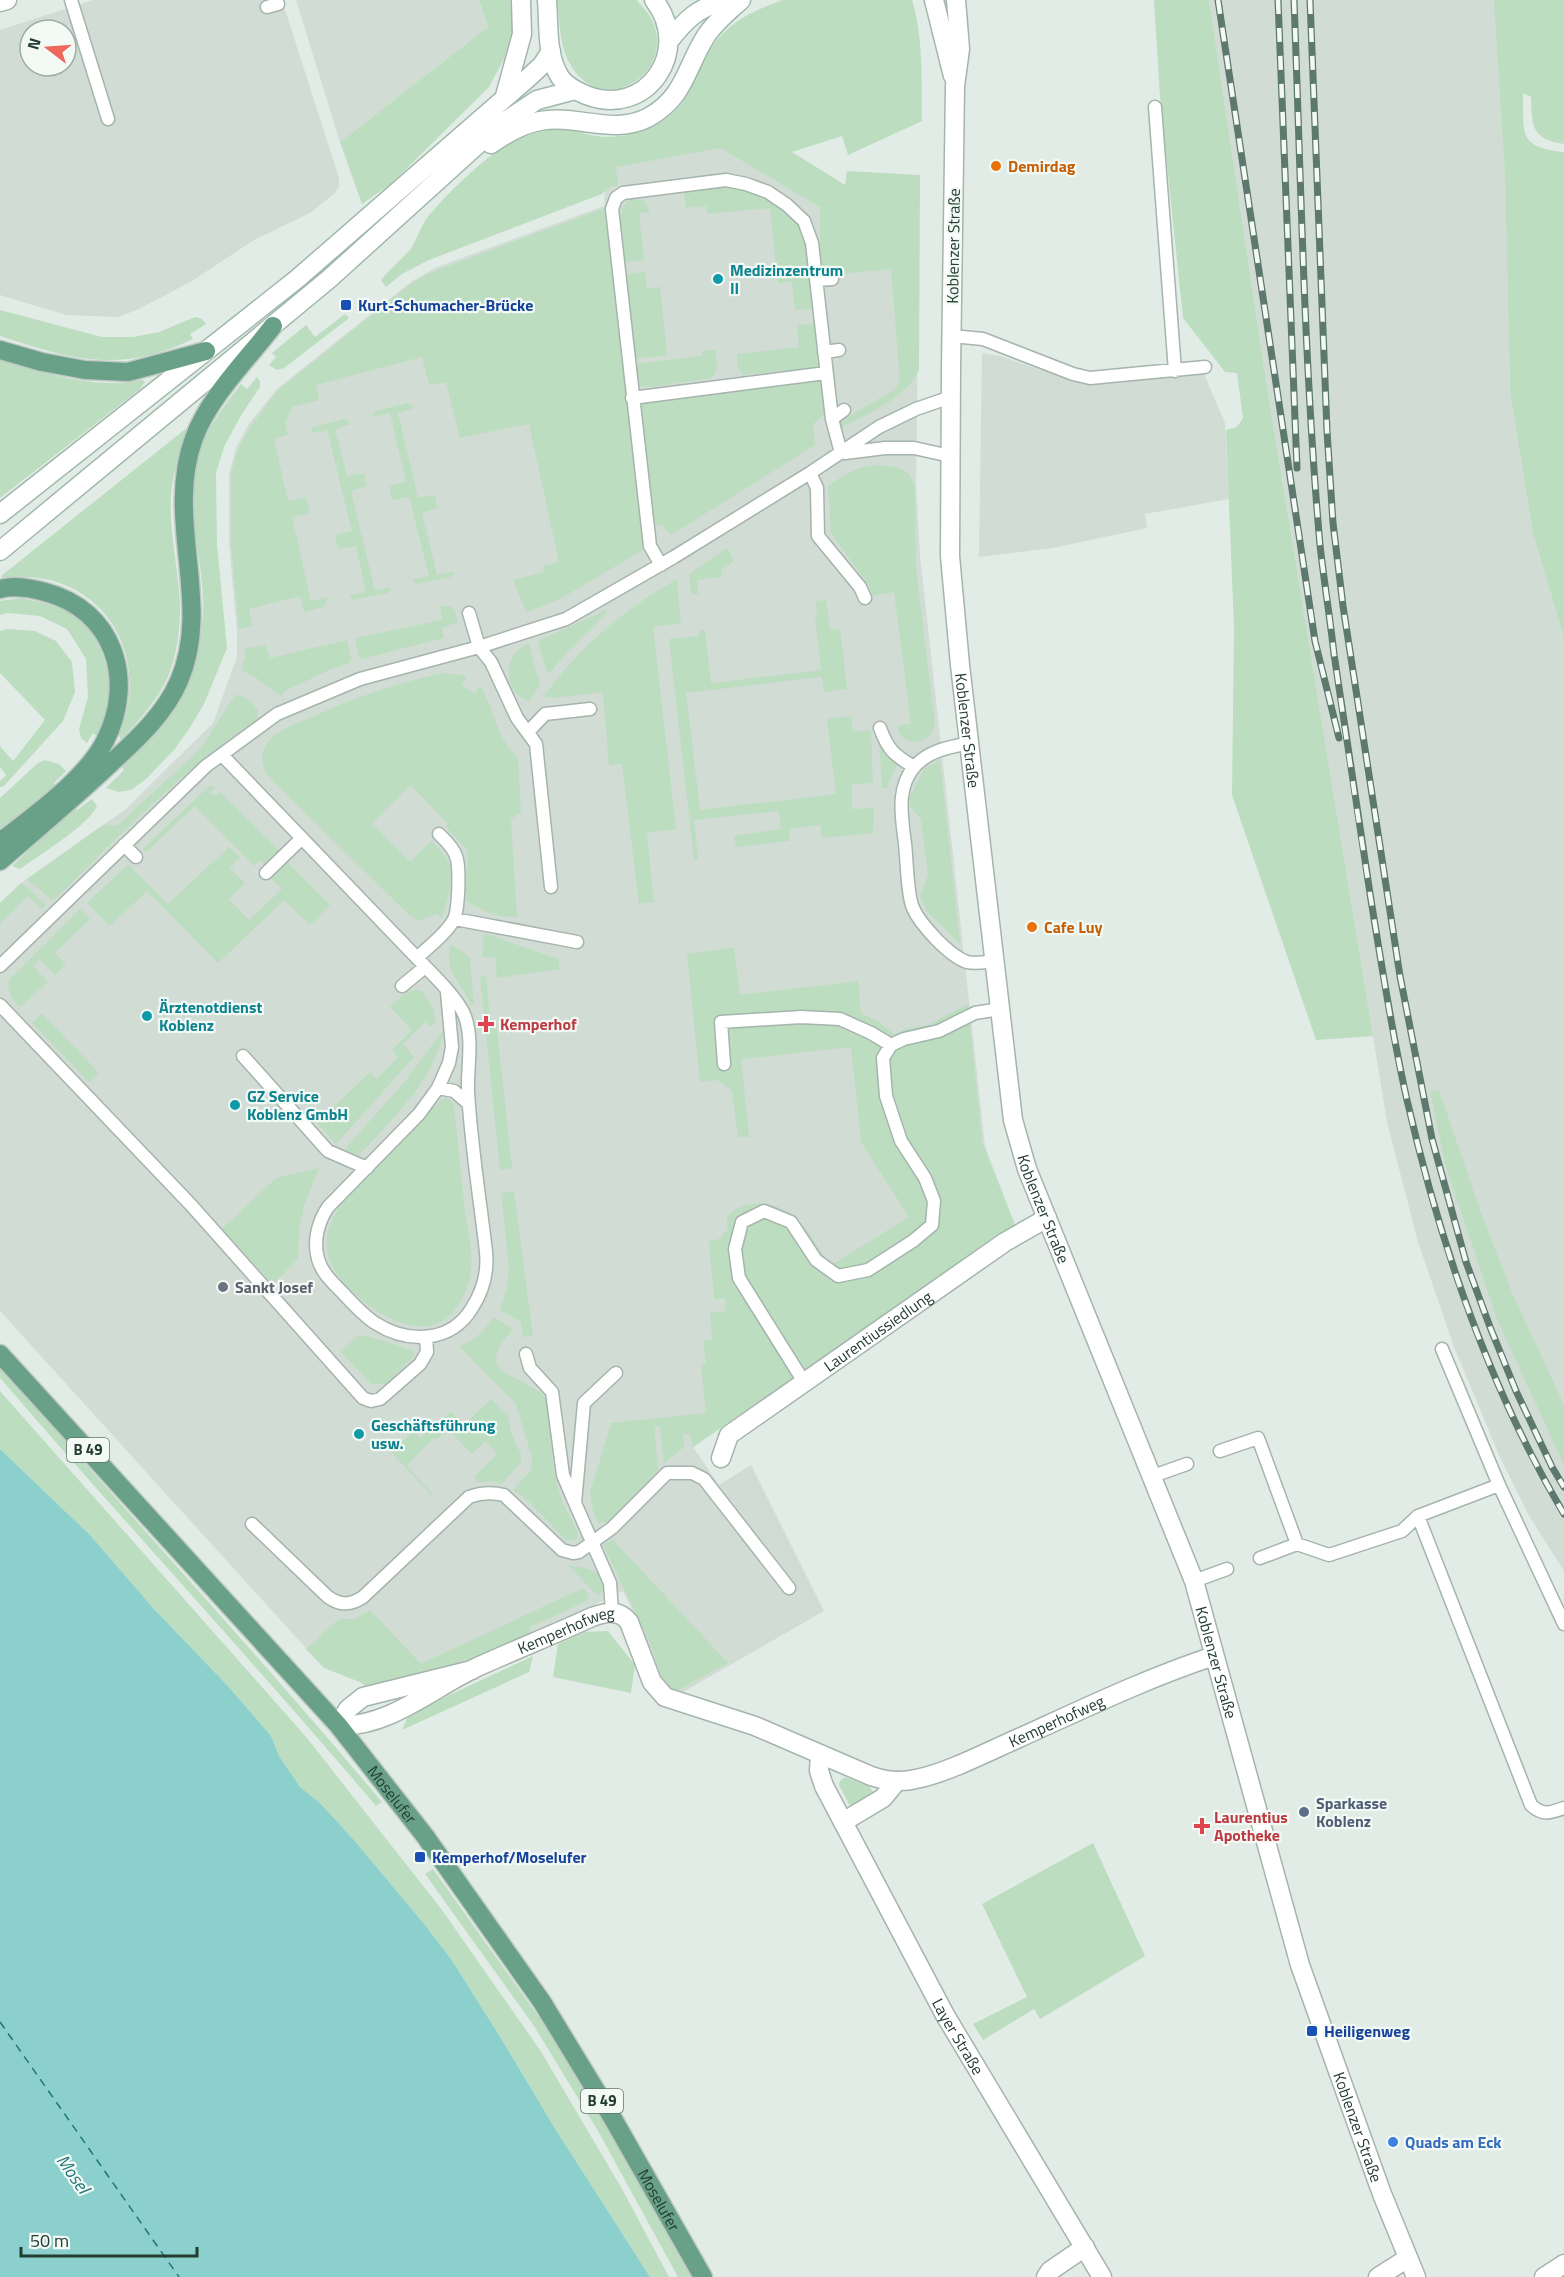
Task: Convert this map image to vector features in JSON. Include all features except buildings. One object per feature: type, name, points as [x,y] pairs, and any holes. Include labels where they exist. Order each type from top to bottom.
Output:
[{"type":"main road","points":[[0,861],[106,757],[158,714],[179,681],[185,664],[192,612],[183,500],[184,477],[195,437],[210,406],[273,327]]},
{"type":"main road","points":[[0,350],[85,370],[128,372],[206,351]]},
{"type":"main road","points":[[0,589],[23,587],[54,594],[89,615],[106,636],[118,669],[118,693],[106,757]]},
{"type":"main road","points":[[0,842],[66,797]]},
{"type":"main road","name":"B 49","points":[[0,1349],[5,1359]]},
{"type":"main road","name":"Moselufer","points":[[5,1359],[338,1725],[425,1836],[542,2002],[612,2117],[703,2277]]},
{"type":"street","points":[[0,2],[7,0]]},
{"type":"street","points":[[505,96],[522,34],[521,0]]},
{"type":"street","points":[[547,0],[551,51],[561,78],[575,90],[591,97],[612,100],[637,94],[646,88],[659,74],[665,62],[669,41],[667,23],[654,0]]},
{"type":"street","points":[[669,41],[687,19],[696,12],[703,7],[725,0]]},
{"type":"street","points":[[416,201],[456,179],[488,146],[502,136],[528,124],[553,119],[616,125],[647,118],[660,110],[679,91],[695,55],[711,28],[741,0]]},
{"type":"street","name":"Koblenzer Straße","points":[[934,0],[955,86]]},
{"type":"street","name":"Koblenzer Straße","points":[[956,0],[960,49],[955,86],[949,528],[953,605],[994,961],[1017,1136],[1047,1218],[1194,1581],[1300,1965],[1374,2171],[1416,2277]]},
{"type":"street","points":[[0,514],[340,243],[535,71],[551,51]]},
{"type":"street","points":[[0,551],[273,327],[515,112],[537,100],[575,90]]},
{"type":"street","name":"Laurentiussiedlung","points":[[721,1458],[729,1435],[1005,1242],[1047,1218]]},
{"type":"street","name":"Kemperhofweg","points":[[472,1670],[363,1697],[348,1709],[338,1725],[353,1727],[379,1720],[472,1670],[592,1617],[612,1612],[625,1617],[629,1622],[652,1682],[665,1697],[755,1726],[871,1776],[897,1781],[924,1777],[997,1748],[1147,1681],[1214,1656]]},
{"type":"street","points":[[820,1755],[818,1764],[821,1778],[843,1822],[883,1798],[897,1781]]},
{"type":"street","name":"Layer Straße","points":[[843,1822],[945,2015],[1102,2277]]},
{"type":"street","points":[[1046,2277],[1050,2271],[1085,2247]]},
{"type":"street","points":[[1378,2277],[1408,2258]]},
{"type":"street","points":[[1544,2277],[1564,2264]]},
{"type":"lane","points":[[71,0],[108,119]]},
{"type":"lane","points":[[1155,107],[1175,371]]},
{"type":"lane","points":[[661,565],[650,546],[612,209],[616,198],[623,193],[726,180],[768,192],[804,221],[812,243],[832,419],[841,453]]},
{"type":"lane","points":[[817,280],[832,279]]},
{"type":"lane","points":[[952,336],[992,342],[1083,377],[1098,378],[1205,367]]},
{"type":"lane","points":[[824,352],[839,350]]},
{"type":"lane","points":[[632,398],[826,373]]},
{"type":"lane","points":[[0,966],[206,766],[277,714],[360,679],[479,647],[566,619],[661,565],[888,423],[916,409],[951,397]]},
{"type":"lane","points":[[832,419],[844,410]]},
{"type":"lane","points":[[841,453],[885,448],[914,448],[950,456]]},
{"type":"lane","points":[[810,473],[817,488],[818,536],[860,587],[865,598]]},
{"type":"lane","points":[[469,613],[479,647],[491,662],[517,718],[536,744],[551,887]]},
{"type":"lane","points":[[528,732],[545,714],[590,709]]},
{"type":"lane","points":[[880,728],[887,747],[914,766]]},
{"type":"lane","points":[[970,743],[927,755],[914,766],[902,794],[901,809],[912,906],[928,932],[960,958],[968,962],[994,961]]},
{"type":"lane","points":[[222,755],[421,962],[447,992],[459,1006],[466,1021],[469,1046],[469,1104],[486,1270],[478,1297],[463,1320],[442,1335],[426,1337],[407,1335],[378,1325],[358,1309],[326,1276],[319,1263],[316,1239],[323,1215],[425,1106],[438,1088],[449,1063],[452,1047],[447,992]]},
{"type":"lane","points":[[402,986],[455,919],[456,856],[439,834]]},
{"type":"lane","points":[[266,873],[302,838]]},
{"type":"lane","points":[[124,845],[136,857]]},
{"type":"lane","points":[[455,919],[577,942]]},
{"type":"lane","points":[[0,1005],[191,1205],[363,1398],[371,1401],[380,1399],[420,1364],[427,1352],[426,1337]]},
{"type":"lane","points":[[804,1382],[739,1278],[735,1249],[742,1222],[765,1210],[791,1222],[816,1260],[838,1276],[868,1270],[914,1241],[932,1225],[934,1201],[925,1178],[901,1141],[886,1096],[883,1058],[891,1045],[904,1039],[939,1031],[975,1013],[1000,1009]]},
{"type":"lane","points":[[724,1064],[721,1022],[801,1017],[840,1019],[891,1045]]},
{"type":"lane","points":[[243,1056],[328,1150],[367,1168]]},
{"type":"lane","points":[[438,1088],[454,1091],[469,1104]]},
{"type":"lane","points":[[1442,1349],[1499,1485],[1564,1624]]},
{"type":"lane","points":[[526,1354],[530,1368],[552,1392],[563,1475],[610,1583],[612,1612]]},
{"type":"lane","points":[[575,1503],[584,1403],[616,1373]]},
{"type":"lane","points":[[1220,1451],[1258,1438],[1297,1544]]},
{"type":"lane","points":[[1153,1476],[1187,1464]]},
{"type":"lane","points":[[252,1524],[288,1553],[337,1603],[347,1604],[355,1602],[469,1497],[486,1493],[504,1495],[562,1550],[573,1553],[579,1552],[612,1528],[667,1473],[692,1473],[704,1479],[789,1588]]},
{"type":"lane","points":[[1260,1558],[1297,1544],[1329,1555],[1402,1531],[1418,1516],[1499,1485]]},
{"type":"lane","points":[[1418,1516],[1531,1805],[1543,1813],[1564,1808]]},
{"type":"lane","points":[[1194,1581],[1227,1569]]},
{"type":"shaded area","points":[[93,0],[282,0],[339,178],[339,187],[335,193],[310,213],[254,240],[192,281],[139,309],[118,317],[66,315],[0,295],[0,30],[18,24],[18,78],[78,78],[78,18],[37,18]]},
{"type":"shaded area","points":[[296,0],[479,0],[488,27],[340,142]]},
{"type":"shaded area","points":[[1209,0],[1495,0],[1505,176],[1510,392],[1533,534],[1564,638],[1564,1571],[1528,1514],[1499,1455],[1454,1347],[1418,1242],[1387,1122],[1265,374]]},
{"type":"shaded area","name":"Kemperhof","points":[[720,148],[919,264],[916,483],[920,555],[985,1146],[1015,1225],[693,1447],[719,1485],[751,1465],[824,1611],[678,1695],[663,1682],[623,1591],[513,1643],[367,1687],[324,1668],[0,1311],[0,903],[21,883],[126,809],[213,723],[237,657],[229,544],[229,474],[236,448],[248,425],[277,389],[412,281],[437,267],[604,206],[607,163]]},
{"type":"shaded area","points":[[982,353],[1000,356],[1083,384],[1203,372],[1225,423],[1229,499],[1145,514],[1147,528],[1053,548],[979,557]]},
{"type":"green space","points":[[479,0],[510,0],[513,28],[504,59],[489,87],[392,183],[362,204],[340,142],[488,27]]},
{"type":"green space","points":[[557,0],[637,0],[652,19],[657,42],[654,59],[644,74],[631,84],[615,89],[598,88],[583,80],[566,57],[560,33]]},
{"type":"green space","points":[[783,0],[912,0],[920,45],[922,121],[848,155],[842,136],[792,152],[845,185],[847,171],[920,175],[919,369],[914,379],[896,397],[839,429],[839,422],[894,390],[900,381],[891,269],[832,275],[820,269],[820,207],[720,148],[616,167],[618,186],[612,186],[602,194],[429,260],[402,274],[386,287],[381,280],[410,250],[425,222],[445,198],[505,145],[533,133],[551,130],[568,130],[596,136],[615,137],[653,126],[680,106],[708,53],[725,32],[745,17]]},
{"type":"green space","points":[[1154,0],[1209,0],[1265,374],[1373,1036],[1316,1040],[1232,795],[1234,627],[1226,430],[1237,427],[1243,418],[1237,373],[1225,372],[1183,318],[1160,97]]},
{"type":"green space","points":[[1494,0],[1564,0],[1564,144],[1553,142],[1539,135],[1533,123],[1531,97],[1523,93],[1523,119],[1526,136],[1531,142],[1549,150],[1564,152],[1564,638],[1533,534],[1510,392],[1505,176]]},
{"type":"green space","points":[[726,186],[746,191],[776,204],[799,225],[807,253],[812,309],[795,310],[792,281],[778,283],[770,208],[707,214],[706,206],[686,208],[684,190]]},
{"type":"green space","points":[[632,198],[644,201],[650,212],[639,213],[644,260],[625,262],[620,218],[626,203]]},
{"type":"green space","points":[[605,208],[643,550],[558,600],[526,612],[513,580],[544,572],[543,566],[559,562],[529,424],[460,438],[446,382],[429,385],[422,357],[316,385],[319,400],[292,407],[285,423],[288,435],[274,439],[288,501],[306,497],[310,513],[292,517],[311,601],[329,597],[323,607],[304,612],[300,596],[249,609],[252,626],[239,629],[231,544],[231,474],[238,449],[251,426],[278,390],[413,282],[437,270]]},
{"type":"green space","points":[[645,272],[647,288],[660,287],[667,355],[634,359],[625,274]]},
{"type":"green space","points":[[0,310],[102,337],[133,337],[159,332],[195,317],[202,319],[206,324],[190,334],[193,339],[167,350],[142,357],[96,360],[51,352],[0,336]]},
{"type":"green space","points":[[345,314],[349,318],[284,368],[277,370],[269,365],[276,357],[272,353],[306,325],[315,337]]},
{"type":"green space","points":[[814,324],[818,367],[743,375],[737,365],[737,354],[799,347],[797,325]]},
{"type":"green space","points":[[715,350],[717,368],[711,378],[653,387],[637,386],[634,364],[702,356],[703,351]]},
{"type":"green space","points":[[0,360],[70,379],[106,383],[142,380],[145,382],[140,389],[0,498]]},
{"type":"green space","points":[[257,377],[260,387],[224,447],[216,473],[217,545],[227,648],[204,704],[174,750],[146,779],[131,790],[118,792],[106,788],[124,770],[121,765],[173,710],[186,689],[194,669],[203,610],[192,496],[195,467],[204,441],[225,406],[241,384],[247,389]]},
{"type":"green space","points":[[822,379],[824,415],[813,424],[815,445],[671,535],[663,526],[654,525],[640,404]]},
{"type":"green space","points":[[408,403],[414,408],[398,413],[418,498],[435,495],[437,508],[422,513],[437,575],[454,571],[451,577],[416,584],[412,580],[429,576],[409,497],[392,500],[389,486],[406,482],[390,413],[372,417],[376,411]]},
{"type":"green space","points":[[345,419],[351,424],[335,429],[347,476],[364,473],[367,486],[351,491],[375,591],[391,587],[388,593],[353,600],[349,596],[366,592],[356,546],[338,549],[335,535],[352,531],[327,430],[310,433],[313,427]]},
{"type":"green space","points":[[188,427],[171,494],[172,530],[180,602],[176,651],[169,674],[160,692],[121,740],[119,735],[128,703],[129,672],[123,644],[109,620],[90,600],[65,585],[36,578],[3,578],[1,576]]},
{"type":"green space","points":[[881,465],[907,472],[915,487],[916,569],[935,724],[928,736],[917,742],[905,739],[897,726],[911,724],[894,592],[872,596],[869,586],[831,533],[828,486],[853,471]]},
{"type":"green space","points":[[727,548],[734,561],[721,570],[721,577],[697,580],[698,594],[691,594],[689,574]]},
{"type":"green space","points":[[677,579],[681,623],[653,627],[676,829],[647,833],[654,902],[639,904],[622,764],[609,765],[603,692],[555,698],[544,696],[573,661],[604,630]]},
{"type":"green space","points":[[21,598],[55,606],[74,615],[83,622],[97,641],[108,674],[109,697],[104,722],[98,737],[93,733],[87,743],[81,738],[79,729],[88,697],[86,659],[67,629],[40,616],[7,613],[0,615],[0,601]]},
{"type":"green space","points":[[826,600],[830,630],[840,629],[847,689],[824,692],[822,677],[686,693],[700,810],[836,794],[827,719],[851,716],[853,732],[871,730],[873,783],[852,784],[852,809],[874,808],[873,833],[822,838],[820,825],[789,829],[790,841],[736,847],[734,836],[781,829],[779,811],[694,820],[698,859],[694,860],[669,639],[699,636],[699,630],[705,630],[711,683],[821,670],[815,615],[817,615],[816,601]]},
{"type":"green space","points":[[440,606],[450,606],[454,609],[458,622],[442,628],[444,638],[362,659],[359,657],[355,638],[442,620]]},
{"type":"green space","points":[[606,610],[607,612],[567,652],[550,673],[547,672],[538,641]]},
{"type":"green space","points":[[8,629],[35,631],[56,641],[72,662],[75,692],[63,721],[4,786],[0,787],[0,781],[6,775],[0,767],[0,746],[13,761],[45,720],[0,673],[0,631]]},
{"type":"green space","points":[[347,640],[351,658],[349,663],[285,691],[281,696],[241,670],[245,648],[266,645],[270,658]]},
{"type":"green space","points":[[529,644],[540,685],[529,701],[520,697],[514,690],[509,672],[514,655],[520,648]]},
{"type":"green space","points":[[443,673],[467,676],[462,685],[475,694],[480,685],[500,733],[518,757],[521,812],[511,819],[517,917],[491,913],[467,900],[465,885],[468,859],[466,849],[446,827],[448,824],[411,785],[372,823],[410,862],[431,841],[444,855],[450,865],[451,877],[448,900],[442,918],[437,914],[418,921],[410,916],[267,775],[264,768],[262,756],[266,745],[270,739],[289,727],[363,696]]},
{"type":"green space","points":[[235,695],[251,702],[258,711],[257,719],[177,782],[55,899],[52,900],[27,879],[103,825],[117,826],[201,748]]},
{"type":"green space","points":[[879,738],[898,762],[887,788],[882,788]]},
{"type":"green space","points":[[45,760],[59,764],[66,771],[54,783],[57,788],[0,836],[0,798],[38,763]]},
{"type":"green space","points":[[940,760],[960,944],[927,911],[920,896],[928,875],[921,820],[910,806],[910,796],[924,769]]},
{"type":"green space","points":[[209,786],[216,787],[210,793],[215,796],[220,792],[280,851],[265,865],[261,860],[254,866],[195,806],[146,852],[143,849]]},
{"type":"green space","points":[[92,799],[97,806],[74,831],[20,869],[12,866],[29,850],[42,830],[71,804],[77,810]]},
{"type":"green space","points":[[229,847],[240,857],[230,868],[245,883],[229,899],[249,920],[282,889],[271,878],[287,862],[330,905],[310,925],[284,900],[218,963],[147,891],[110,926],[87,903],[128,864],[168,904]]},
{"type":"green space","points":[[21,883],[46,905],[42,909],[28,896],[0,924],[0,903]]},
{"type":"green space","points":[[80,909],[90,919],[55,953],[66,965],[55,975],[40,959],[33,966],[48,982],[20,1007],[9,991],[9,980]]},
{"type":"green space","points":[[484,933],[558,959],[560,969],[497,978],[495,957],[482,957]]},
{"type":"green space","points":[[451,945],[470,959],[474,1005],[471,1005],[451,969],[449,954]]},
{"type":"green space","points":[[734,948],[740,995],[858,981],[861,1013],[879,1022],[894,1034],[909,1028],[928,1025],[968,1004],[982,1142],[1015,1225],[693,1447],[690,1434],[683,1434],[684,1447],[664,1463],[660,1426],[654,1426],[658,1470],[611,1521],[598,1523],[590,1493],[611,1423],[706,1413],[701,1365],[706,1364],[703,1341],[712,1340],[710,1313],[726,1311],[725,1298],[714,1299],[709,1241],[719,1239],[728,1229],[727,1217],[733,1211],[751,1204],[781,1208],[801,1223],[830,1266],[909,1217],[861,1142],[851,1047],[741,1059],[749,1137],[738,1137],[732,1091],[718,1080],[700,1082],[687,954]]},
{"type":"green space","points":[[486,976],[490,1021],[496,1020],[512,1168],[500,1170],[480,977]]},
{"type":"green space","points":[[421,990],[434,1010],[436,1021],[431,1027],[425,1022],[403,1044],[414,1057],[336,1144],[317,1123],[370,1072],[377,1079],[398,1057],[392,1050],[412,1030],[390,1007],[407,991]]},
{"type":"green space","points":[[42,1013],[99,1073],[89,1082],[32,1023]]},
{"type":"green space","points":[[444,1029],[432,1064],[412,1095],[363,1151],[358,1155],[349,1153],[345,1149],[407,1079]]},
{"type":"green space","points":[[1439,1090],[1480,1210],[1512,1293],[1564,1405],[1564,1465],[1497,1319],[1446,1167],[1430,1091]]},
{"type":"green space","points":[[450,1099],[454,1106],[471,1248],[470,1275],[462,1300],[444,1320],[430,1326],[415,1326],[385,1316],[347,1286],[329,1259],[327,1236],[339,1207],[441,1100]]},
{"type":"green space","points":[[319,1168],[304,1206],[299,1229],[298,1259],[273,1284],[222,1229],[276,1178]]},
{"type":"green space","points":[[514,1192],[533,1336],[523,1337],[521,1322],[500,1310],[507,1288],[509,1268],[501,1193]]},
{"type":"green space","points":[[494,1317],[513,1329],[501,1345],[496,1357],[498,1366],[547,1400],[555,1473],[563,1502],[577,1531],[576,1540],[566,1540],[525,1498],[513,1490],[531,1470],[532,1458],[516,1404],[459,1346],[475,1338]]},
{"type":"green space","points":[[358,1335],[379,1339],[415,1352],[412,1358],[386,1384],[371,1384],[341,1352]]},
{"type":"green space","points":[[0,1366],[382,1802],[376,1806],[47,1432],[0,1378]]},
{"type":"green space","points":[[0,1391],[307,1738],[442,1910],[540,2050],[622,2189],[669,2277],[650,2277],[554,2127],[451,1959],[425,1925],[353,1839],[320,1803],[300,1787],[279,1756],[271,1736],[227,1685],[154,1609],[90,1535],[0,1449]]},
{"type":"green space","points":[[491,1399],[508,1415],[511,1433],[521,1454],[521,1462],[502,1484],[493,1481],[478,1483],[474,1477],[497,1454],[485,1441],[472,1454],[448,1429],[436,1440],[433,1438],[407,1466],[433,1497],[391,1452],[414,1431],[420,1438],[451,1412],[464,1425]]},
{"type":"green space","points":[[613,1540],[728,1663],[676,1691],[668,1689],[649,1640],[603,1545]]},
{"type":"green space","points":[[568,1565],[598,1574],[602,1578],[605,1590],[597,1595]]},
{"type":"green space","points":[[583,1588],[589,1596],[587,1601],[531,1626],[528,1636],[509,1645],[429,1671],[367,1687],[324,1668],[306,1649],[339,1619],[354,1619],[370,1610],[421,1664]]},
{"type":"green space","points":[[608,1631],[635,1665],[631,1693],[553,1677],[558,1644],[584,1632]]},
{"type":"green space","points":[[533,1656],[529,1672],[402,1730],[409,1714]]},
{"type":"green space","points":[[845,1777],[870,1787],[873,1792],[871,1796],[850,1806],[839,1785]]},
{"type":"green space","points":[[1093,1843],[1145,1956],[1040,2019],[1034,2009],[983,2040],[973,2024],[1027,1997],[982,1904]]},
{"type":"green space","points":[[433,1869],[541,2020],[607,2125],[692,2277],[678,2277],[598,2131],[534,2026],[425,1874]]},
{"type":"water","name":"Mosel","points":[[0,1449],[90,1535],[154,1609],[227,1685],[271,1736],[279,1756],[300,1787],[320,1803],[353,1839],[425,1925],[451,1959],[554,2127],[650,2277],[0,2277]]},
{"type":"ferry route","points":[[0,2022],[179,2277]]},
{"type":"railway","points":[[1218,0],[1315,641],[1339,738]]},
{"type":"railway","points":[[1278,0],[1297,468]]},
{"type":"railway","points":[[1294,0],[1307,341],[1320,545],[1352,777],[1392,1025],[1420,1154],[1451,1261],[1469,1313],[1512,1416],[1564,1514]]},
{"type":"railway","points":[[1310,0],[1327,431],[1333,523],[1343,606],[1400,976],[1432,1139],[1466,1262],[1516,1391],[1564,1487]]},
{"type":"place","name":"Demirdag","points":[[996,166]]},
{"type":"place","name":"Medizinzentrum II","points":[[718,279]]},
{"type":"place","name":"Kurt-Schumacher-Brücke","points":[[346,305]]},
{"type":"place","name":"Cafe Luy","points":[[1032,927]]},
{"type":"place","name":"Ärztenotdienst Koblenz","points":[[147,1016]]},
{"type":"place","name":"Kemperhof","points":[[486,1024]]},
{"type":"place","name":"GZ Service Koblenz GmbH","points":[[235,1105]]},
{"type":"place","name":"Sankt Josef","points":[[223,1287]]},
{"type":"place","name":"Geschäftsführung usw.","points":[[359,1434]]},
{"type":"place","name":"Sparkasse Koblenz","points":[[1304,1812]]},
{"type":"place","name":"Laurentius Apotheke","points":[[1202,1826]]},
{"type":"place","name":"Kemperhof/Moselufer","points":[[420,1857]]},
{"type":"place","name":"Heiligenweg","points":[[1312,2031]]},
{"type":"place","name":"Quads am Eck","points":[[1393,2142]]}]
